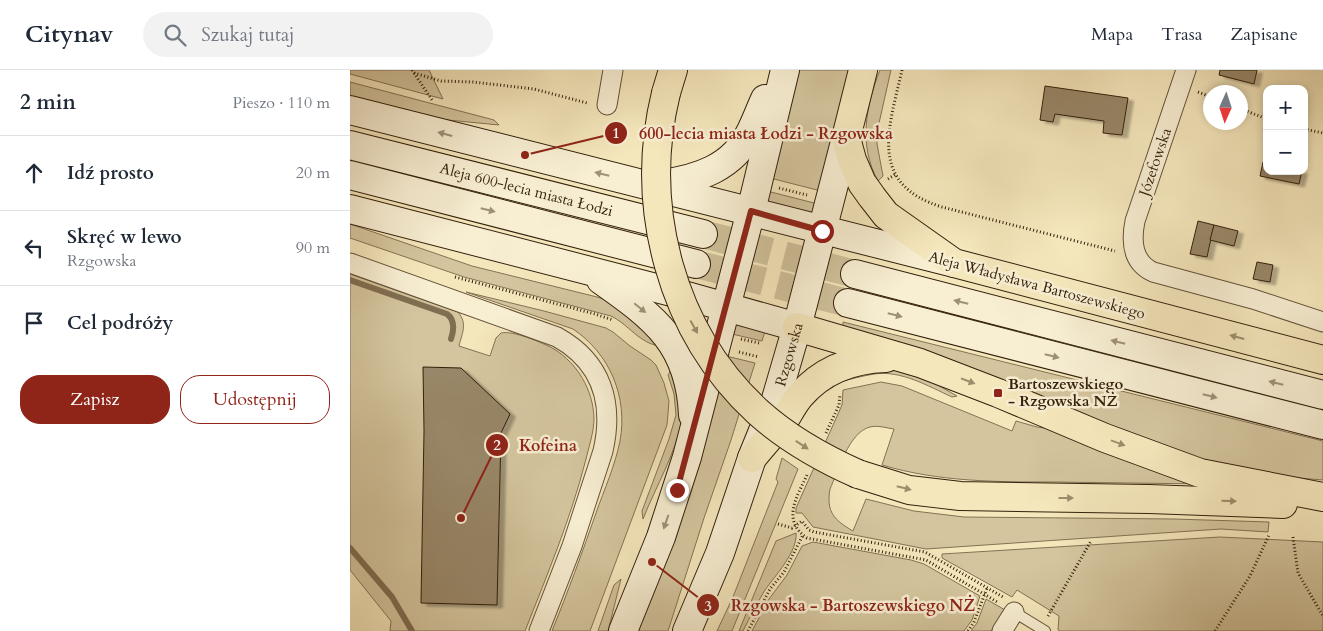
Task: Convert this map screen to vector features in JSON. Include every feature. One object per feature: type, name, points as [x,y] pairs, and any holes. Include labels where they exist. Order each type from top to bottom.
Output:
[{"type":"main road","points":[[650,185],[703,176],[733,156],[751,132],[765,99],[784,70]]},
{"type":"main road","points":[[623,631],[661,537],[694,430],[751,211],[784,70]]},
{"type":"main road","name":"Rzgowska","points":[[687,631],[720,554],[752,458],[776,398],[797,327],[863,70]]},
{"type":"main road","points":[[669,81],[659,127],[656,154],[657,209],[670,271],[679,298],[706,349],[741,394],[758,412],[781,431],[808,449],[832,463],[858,474],[909,490],[960,496],[1223,501],[1323,507]]},
{"type":"main road","name":"Aleja Władysława Bartoszewskiego","points":[[350,110],[954,263],[1323,360]]},
{"type":"main road","points":[[846,138],[852,160],[862,183],[886,215],[954,263]]},
{"type":"main road","name":"Aleja 600-lecia miasta Łodzi","points":[[350,145],[703,234]]},
{"type":"main road","name":"Aleja 600-lecia miasta Łodzi","points":[[350,175],[696,264]]},
{"type":"main road","points":[[350,209],[797,327],[945,372],[1104,438],[1192,470],[1221,478],[1323,497]]},
{"type":"main road","points":[[585,270],[644,311],[656,321],[673,343],[681,359],[690,387],[694,430]]},
{"type":"main road","points":[[855,274],[1323,395]]},
{"type":"main road","points":[[848,303],[1323,425]]},
{"type":"main road","points":[[752,458],[786,417],[799,397],[825,374],[861,360],[905,359]]},
{"type":"street","points":[[607,105],[613,70]]},
{"type":"street","name":"Józefowska","points":[[1136,256],[1132,240],[1135,221],[1186,70]]},
{"type":"street","points":[[1136,256],[1143,265],[1153,272],[1253,299],[1323,322]]},
{"type":"street","points":[[350,263],[557,337],[577,349],[593,368],[605,397],[608,416],[606,435],[572,546],[539,631]]},
{"type":"street","points":[[1002,631],[1014,612]]},
{"type":"lane","points":[[1014,612],[1043,630]]},
{"type":"path","points":[[902,70],[888,131],[888,152],[896,174],[915,196],[942,207],[1136,256]]},
{"type":"path","points":[[413,72],[441,81],[473,82],[534,89],[577,101],[607,105]]},
{"type":"path","points":[[413,72],[432,100]]},
{"type":"path","points":[[1248,112],[1263,118]]},
{"type":"path","points":[[1308,130],[1323,133]]},
{"type":"path","points":[[777,187],[811,196]]},
{"type":"path","points":[[449,275],[595,314],[619,324]]},
{"type":"path","points":[[738,338],[762,344]]},
{"type":"path","points":[[734,351],[759,357]]},
{"type":"path","points":[[778,524],[792,528],[802,521],[809,530],[814,532],[925,552],[1011,602],[1014,612]]},
{"type":"path","points":[[748,631],[770,589],[784,572],[803,535],[812,539],[926,560],[1014,612]]},
{"type":"path","points":[[1215,631],[1250,576],[1269,535]]},
{"type":"path","points":[[1293,537],[1298,573],[1323,616]]},
{"type":"path","points":[[1043,630],[1091,541]]},
{"type":"path","points":[[968,631],[974,622],[987,588]]},
{"type":"shaded area","points":[[350,70],[429,70],[443,99],[350,74]]},
{"type":"shaded area","points":[[798,70],[853,70],[821,191],[770,178]]},
{"type":"shaded area","points":[[880,70],[891,70],[877,132],[877,144],[883,176],[878,181],[868,154],[866,126],[871,97]]},
{"type":"shaded area","points":[[350,82],[494,120],[499,125],[438,119],[350,96]]},
{"type":"shaded area","points":[[767,191],[818,204],[815,215],[766,205]]},
{"type":"shaded area","points":[[350,224],[472,266],[615,303],[660,346],[646,342],[611,316],[464,277],[350,238]]},
{"type":"shaded area","points":[[350,274],[458,312],[464,325],[459,346],[490,356],[496,338],[501,333],[513,333],[554,349],[570,362],[583,379],[593,408],[594,418],[590,444],[566,525],[525,631],[390,631],[391,621],[350,570]]},
{"type":"shaded area","points":[[466,292],[606,328],[651,360],[656,365],[664,383],[669,401],[667,425],[590,631],[552,631],[618,450],[622,425],[621,408],[613,378],[597,351],[573,329]]},
{"type":"shaded area","points":[[735,322],[765,331],[762,341],[732,334]]},
{"type":"shaded area","points":[[843,322],[1323,441],[1323,480],[1274,476],[1187,456],[946,358],[849,332],[843,327]]},
{"type":"shaded area","points":[[726,356],[755,363],[731,440],[668,631],[637,631]]},
{"type":"shaded area","points":[[675,364],[682,420],[670,458],[643,519],[642,511],[676,415],[674,394],[668,375]]},
{"type":"shaded area","points":[[887,367],[927,379],[957,396],[952,397],[914,380],[894,374],[874,374],[839,382],[847,373]]},
{"type":"shaded area","points":[[881,382],[902,386],[1012,431],[1016,421],[1037,427],[1059,430],[1205,484],[990,481],[925,475],[882,465],[894,429],[873,426],[863,430],[850,444],[830,489],[829,504],[833,514],[836,519],[853,531],[866,499],[914,511],[964,517],[1269,522],[1268,532],[1221,529],[926,549],[813,527],[802,513],[796,513],[796,508],[842,405],[843,390]]},
{"type":"shaded area","points":[[782,458],[798,469],[732,631],[717,631],[733,597],[778,482],[776,479]]},
{"type":"shaded area","points":[[796,533],[796,540],[790,555],[765,590],[743,631],[739,631],[776,541]]},
{"type":"shaded area","points":[[1220,537],[1323,542],[1323,631],[1060,631],[1058,630],[1059,616],[1017,590],[1012,597],[942,558],[942,554]]},
{"type":"shaded area","points":[[813,542],[924,564],[980,596],[972,620],[964,631],[752,631],[769,599],[787,575],[802,546]]},
{"type":"shaded area","points":[[621,579],[608,631],[598,631],[614,585]]},
{"type":"shaded area","points":[[986,599],[1005,610],[991,631],[971,631],[977,623]]},
{"type":"building","points":[[1220,70],[1257,70],[1254,84],[1219,75]]},
{"type":"building","points":[[1045,86],[1128,98],[1122,135],[1103,133],[1104,121],[1055,114],[1053,122],[1040,120]]},
{"type":"building","points":[[1263,162],[1263,175],[1301,175],[1299,184],[1260,176]]},
{"type":"building","points":[[1198,221],[1214,225],[1207,257],[1190,254]]},
{"type":"building","points":[[1214,225],[1238,231],[1234,246],[1210,240]]},
{"type":"building","points":[[1257,262],[1273,265],[1270,282],[1253,279]]},
{"type":"building","points":[[423,367],[461,368],[510,414],[501,433],[497,605],[421,603],[424,431]]},
{"type":"waterway","points":[[350,280],[447,314],[450,316],[453,325],[451,339]]},
{"type":"waterway","points":[[350,548],[392,597],[412,631]]},
{"type":"tunnel","points":[[703,234],[855,274]]},
{"type":"tunnel","points":[[696,264],[848,303]]},
{"type":"place","name":"600-lecia miasta Łodzi - Rzgowska","points":[[525,155]]},
{"type":"place","name":"Bartoszewskiego - Rzgowska NŻ","points":[[998,393]]},
{"type":"place","name":"Kofeina","points":[[461,518]]},
{"type":"place","name":"Rzgowska - Bartoszewskiego NŻ","points":[[652,562]]},
{"type":"route","points":[[677,490],[751,211],[822,231]]}]
